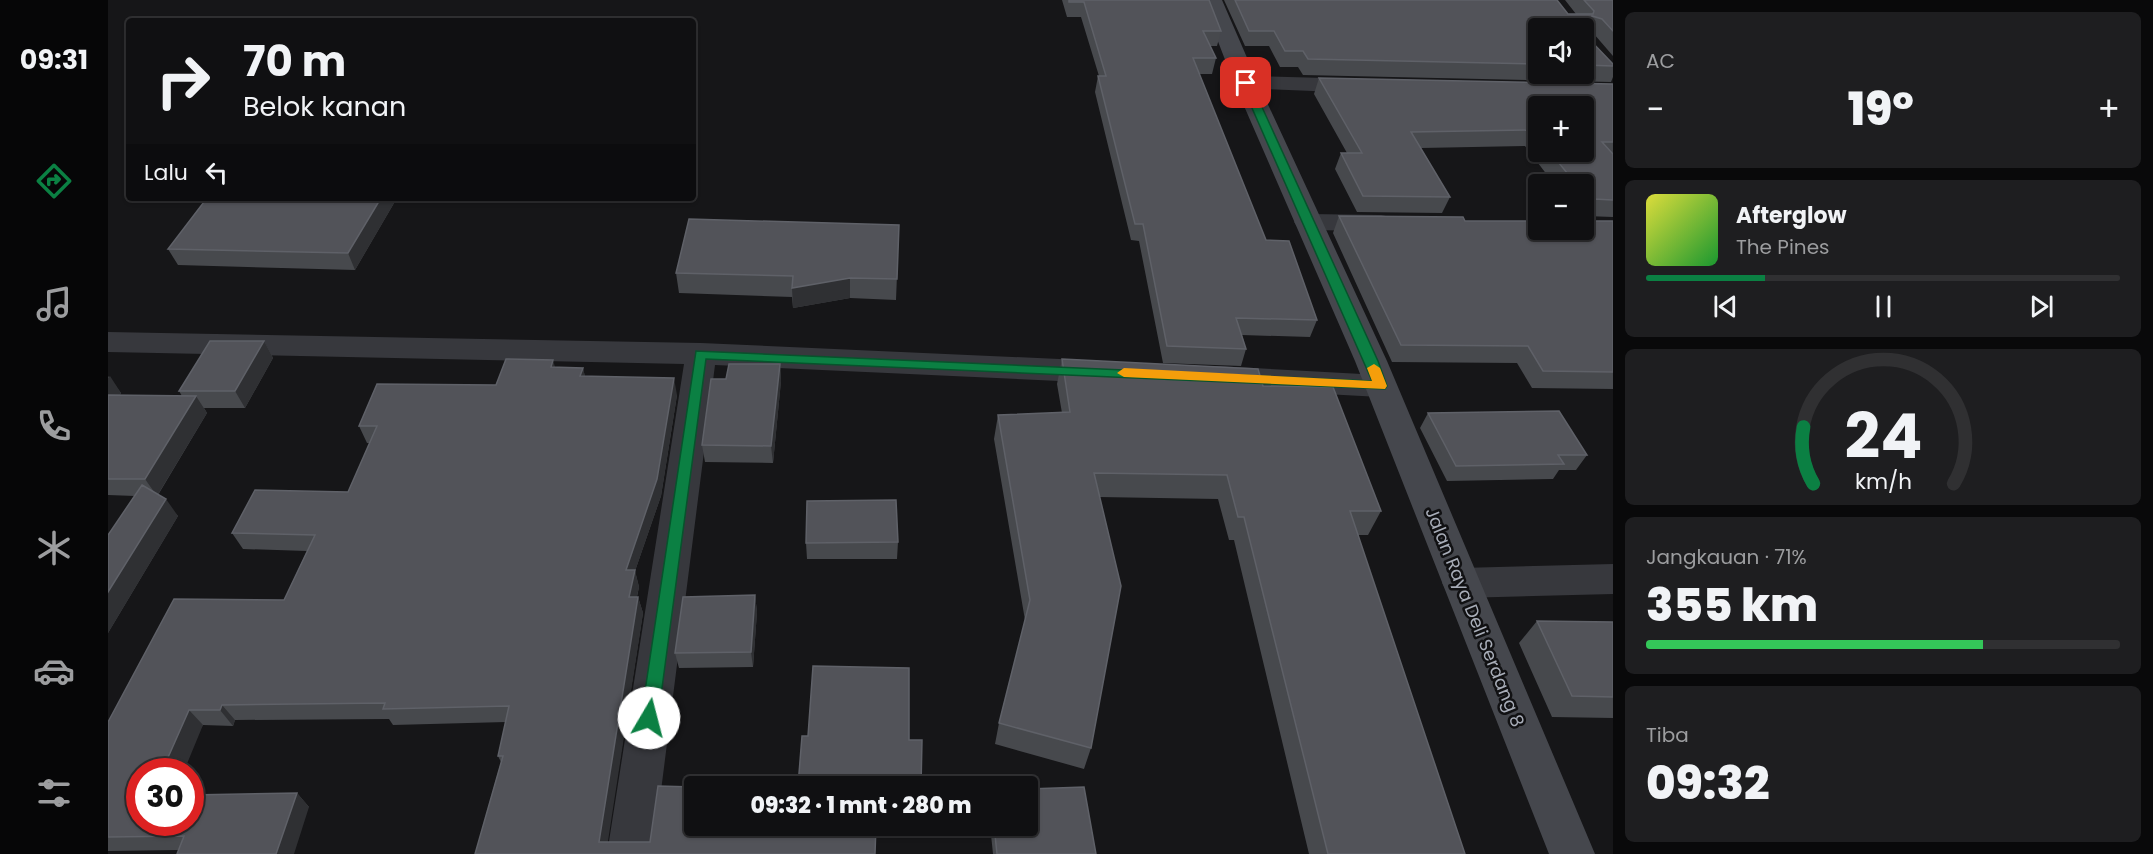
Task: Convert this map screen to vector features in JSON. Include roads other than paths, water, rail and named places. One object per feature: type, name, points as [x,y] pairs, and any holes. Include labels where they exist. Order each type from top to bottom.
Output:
[{"type":"street","name":"Jalan Raya Deli Serdang 8","points":[[1212,0],[1246,83],[1377,376],[1572,854]]},
{"type":"street","points":[[1246,83],[1388,86]]},
{"type":"street","points":[[1308,222],[1412,223]]},
{"type":"street","points":[[108,342],[700,354],[1130,373]]},
{"type":"street","points":[[630,854],[700,354]]},
{"type":"street","points":[[1190,376],[1377,376]]},
{"type":"street","points":[[1461,583],[1613,579]]}]
